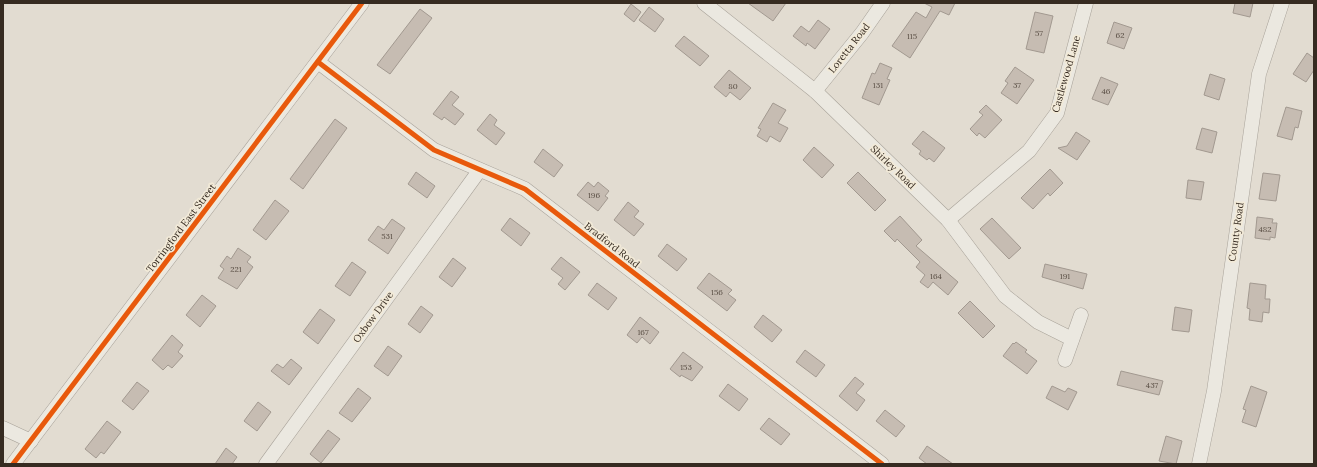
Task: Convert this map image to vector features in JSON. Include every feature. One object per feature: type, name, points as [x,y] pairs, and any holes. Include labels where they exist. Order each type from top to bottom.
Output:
[{"type":"street","name":"Torringford East Street","points":[[13,464],[362,3]]},
{"type":"street","name":"Shirley Road","points":[[704,3],[815,91],[948,220],[1005,296],[1038,322],[1072,339]]},
{"type":"street","name":"Loretta Road","points":[[815,91],[862,33],[883,3]]},
{"type":"street","name":"Castlewood Lane","points":[[948,220],[1028,151],[1057,113],[1086,3]]},
{"type":"street","name":"County Road","points":[[1199,464],[1214,391],[1259,74],[1282,3]]},
{"type":"street","name":"Bradford Road","points":[[318,62],[434,150],[525,189],[882,464]]},
{"type":"street","name":"Oxbow Drive","points":[[266,464],[480,171]]},
{"type":"street","points":[[1065,360],[1081,315]]},
{"type":"street","points":[[3,428],[31,441]]},
{"type":"building","points":[[748,3],[786,3],[773,21]]},
{"type":"building","points":[[924,3],[955,3],[949,15],[940,11],[910,58],[892,46],[916,12],[926,18],[932,7]]},
{"type":"building","points":[[1235,3],[1253,3],[1250,17],[1233,13]]},
{"type":"building","points":[[631,4],[641,12],[634,22],[624,14]]},
{"type":"building","points":[[649,7],[664,19],[655,32],[639,20]]},
{"type":"building","points":[[420,9],[432,18],[390,74],[377,65]]},
{"type":"building","points":[[1035,12],[1053,16],[1044,53],[1026,49]]},
{"type":"building","points":[[818,20],[830,29],[815,49],[807,43],[806,46],[793,36],[801,26],[809,32]]},
{"type":"building","points":[[1114,22],[1132,28],[1124,49],[1107,43]]},
{"type":"building","points":[[684,36],[709,56],[700,66],[675,46]]},
{"type":"building","points":[[1307,53],[1314,58],[1314,70],[1306,82],[1293,74]]},
{"type":"building","points":[[880,63],[892,68],[887,79],[890,80],[879,105],[862,98],[872,73],[875,74]]},
{"type":"building","points":[[1015,67],[1034,80],[1017,104],[1001,93],[1008,83],[1005,81]]},
{"type":"building","points":[[729,70],[751,88],[740,100],[730,92],[726,97],[714,87]]},
{"type":"building","points":[[1210,74],[1225,79],[1219,100],[1204,95]]},
{"type":"building","points":[[1101,77],[1118,84],[1108,105],[1092,99]]},
{"type":"building","points":[[451,91],[459,97],[452,105],[464,114],[455,125],[444,117],[442,120],[433,114]]},
{"type":"building","points":[[773,103],[786,110],[778,123],[788,128],[780,142],[770,136],[767,142],[757,136],[761,129],[758,128]]},
{"type":"building","points":[[986,105],[1002,120],[985,138],[979,133],[977,136],[970,129],[983,115],[979,112]]},
{"type":"building","points":[[1286,107],[1302,111],[1298,128],[1295,127],[1292,140],[1277,136]]},
{"type":"building","points":[[490,114],[497,120],[494,125],[505,133],[496,145],[477,130]]},
{"type":"building","points":[[335,119],[347,128],[303,189],[290,179]]},
{"type":"building","points":[[1202,128],[1217,132],[1212,153],[1196,149]]},
{"type":"building","points":[[923,131],[945,148],[934,162],[929,158],[927,160],[919,154],[921,151],[912,144]]},
{"type":"building","points":[[1076,132],[1090,141],[1077,160],[1058,148],[1067,146]]},
{"type":"building","points":[[814,147],[834,165],[822,178],[803,160]]},
{"type":"building","points":[[543,149],[563,165],[554,177],[534,162]]},
{"type":"building","points":[[1050,169],[1063,183],[1050,196],[1048,193],[1033,209],[1021,198]]},
{"type":"building","points":[[416,172],[435,186],[427,198],[408,184]]},
{"type":"building","points":[[858,172],[886,200],[875,211],[847,183]]},
{"type":"building","points":[[1263,173],[1280,175],[1276,201],[1259,199]]},
{"type":"building","points":[[1188,180],[1204,182],[1201,200],[1186,198]]},
{"type":"building","points":[[588,182],[594,187],[598,182],[609,191],[605,196],[608,198],[598,211],[577,195]]},
{"type":"building","points":[[275,200],[289,211],[266,240],[253,230]]},
{"type":"building","points":[[628,202],[639,211],[634,217],[644,224],[634,236],[614,220]]},
{"type":"building","points":[[900,216],[922,240],[916,246],[958,282],[948,295],[933,282],[928,288],[920,282],[925,275],[916,267],[920,262],[897,239],[895,242],[884,231]]},
{"type":"building","points":[[1257,217],[1273,219],[1272,223],[1277,223],[1275,238],[1270,237],[1270,240],[1255,238]]},
{"type":"building","points":[[510,218],[530,233],[521,246],[501,230]]},
{"type":"building","points":[[992,218],[1021,248],[1009,259],[980,229]]},
{"type":"building","points":[[392,219],[405,228],[388,254],[368,240],[378,226],[384,230]]},
{"type":"building","points":[[667,244],[687,259],[677,271],[658,256]]},
{"type":"building","points":[[238,248],[251,257],[247,262],[253,267],[237,289],[218,278],[224,269],[220,266],[227,256],[231,259]]},
{"type":"building","points":[[561,257],[580,272],[565,290],[558,284],[563,278],[551,269]]},
{"type":"building","points":[[453,258],[466,268],[452,287],[439,277]]},
{"type":"building","points":[[352,262],[366,272],[350,296],[335,286]]},
{"type":"building","points":[[1045,264],[1087,274],[1083,289],[1042,277]]},
{"type":"building","points":[[709,273],[732,290],[728,294],[736,300],[727,311],[697,288]]},
{"type":"building","points":[[597,283],[617,298],[608,310],[588,295]]},
{"type":"building","points":[[1250,283],[1266,285],[1265,299],[1270,299],[1269,313],[1263,312],[1262,322],[1249,320],[1250,309],[1247,308]]},
{"type":"building","points":[[202,295],[216,306],[200,327],[186,315]]},
{"type":"building","points":[[970,301],[995,326],[983,338],[958,313]]},
{"type":"building","points":[[421,306],[433,315],[420,333],[408,324]]},
{"type":"building","points":[[1175,307],[1192,310],[1189,332],[1172,330]]},
{"type":"building","points":[[320,309],[335,320],[318,344],[303,332]]},
{"type":"building","points":[[763,315],[782,330],[772,342],[754,327]]},
{"type":"building","points":[[640,317],[659,332],[650,344],[642,337],[637,343],[627,335]]},
{"type":"building","points":[[172,335],[183,345],[178,352],[183,356],[172,368],[168,365],[163,370],[152,360]]},
{"type":"building","points":[[1016,342],[1027,350],[1025,352],[1037,361],[1027,374],[1003,356],[1013,343],[1014,344]]},
{"type":"building","points":[[388,346],[402,356],[388,376],[374,366]]},
{"type":"building","points":[[805,350],[825,365],[816,377],[796,362]]},
{"type":"building","points":[[683,352],[703,367],[692,381],[681,375],[680,377],[670,369]]},
{"type":"building","points":[[291,359],[302,368],[289,385],[271,371],[277,364],[283,368]]},
{"type":"building","points":[[1121,371],[1163,381],[1159,395],[1117,385]]},
{"type":"building","points":[[855,377],[864,384],[856,393],[865,400],[857,411],[839,396]]},
{"type":"building","points":[[137,382],[149,391],[133,410],[122,401]]},
{"type":"building","points":[[728,384],[748,399],[739,411],[719,396]]},
{"type":"building","points":[[1052,386],[1065,392],[1068,388],[1077,392],[1068,410],[1046,398]]},
{"type":"building","points":[[1251,386],[1267,392],[1256,427],[1242,422],[1246,410],[1243,409]]},
{"type":"building","points":[[358,388],[371,398],[352,422],[339,413]]},
{"type":"building","points":[[258,402],[271,412],[257,431],[244,421]]},
{"type":"building","points":[[885,410],[905,426],[896,437],[876,421]]},
{"type":"building","points":[[769,418],[790,434],[781,445],[760,429]]},
{"type":"building","points":[[107,421],[121,432],[104,454],[101,452],[96,458],[85,449]]},
{"type":"building","points":[[328,430],[340,439],[321,463],[310,454]]},
{"type":"building","points":[[1166,436],[1182,441],[1176,464],[1159,461]]},
{"type":"building","points":[[927,446],[953,464],[927,464],[919,458]]},
{"type":"building","points":[[226,448],[237,457],[232,464],[215,464]]},
{"type":"cycle path","points":[[13,464],[362,3]]},
{"type":"cycle path","points":[[318,62],[434,150],[525,189],[882,464]]}]
